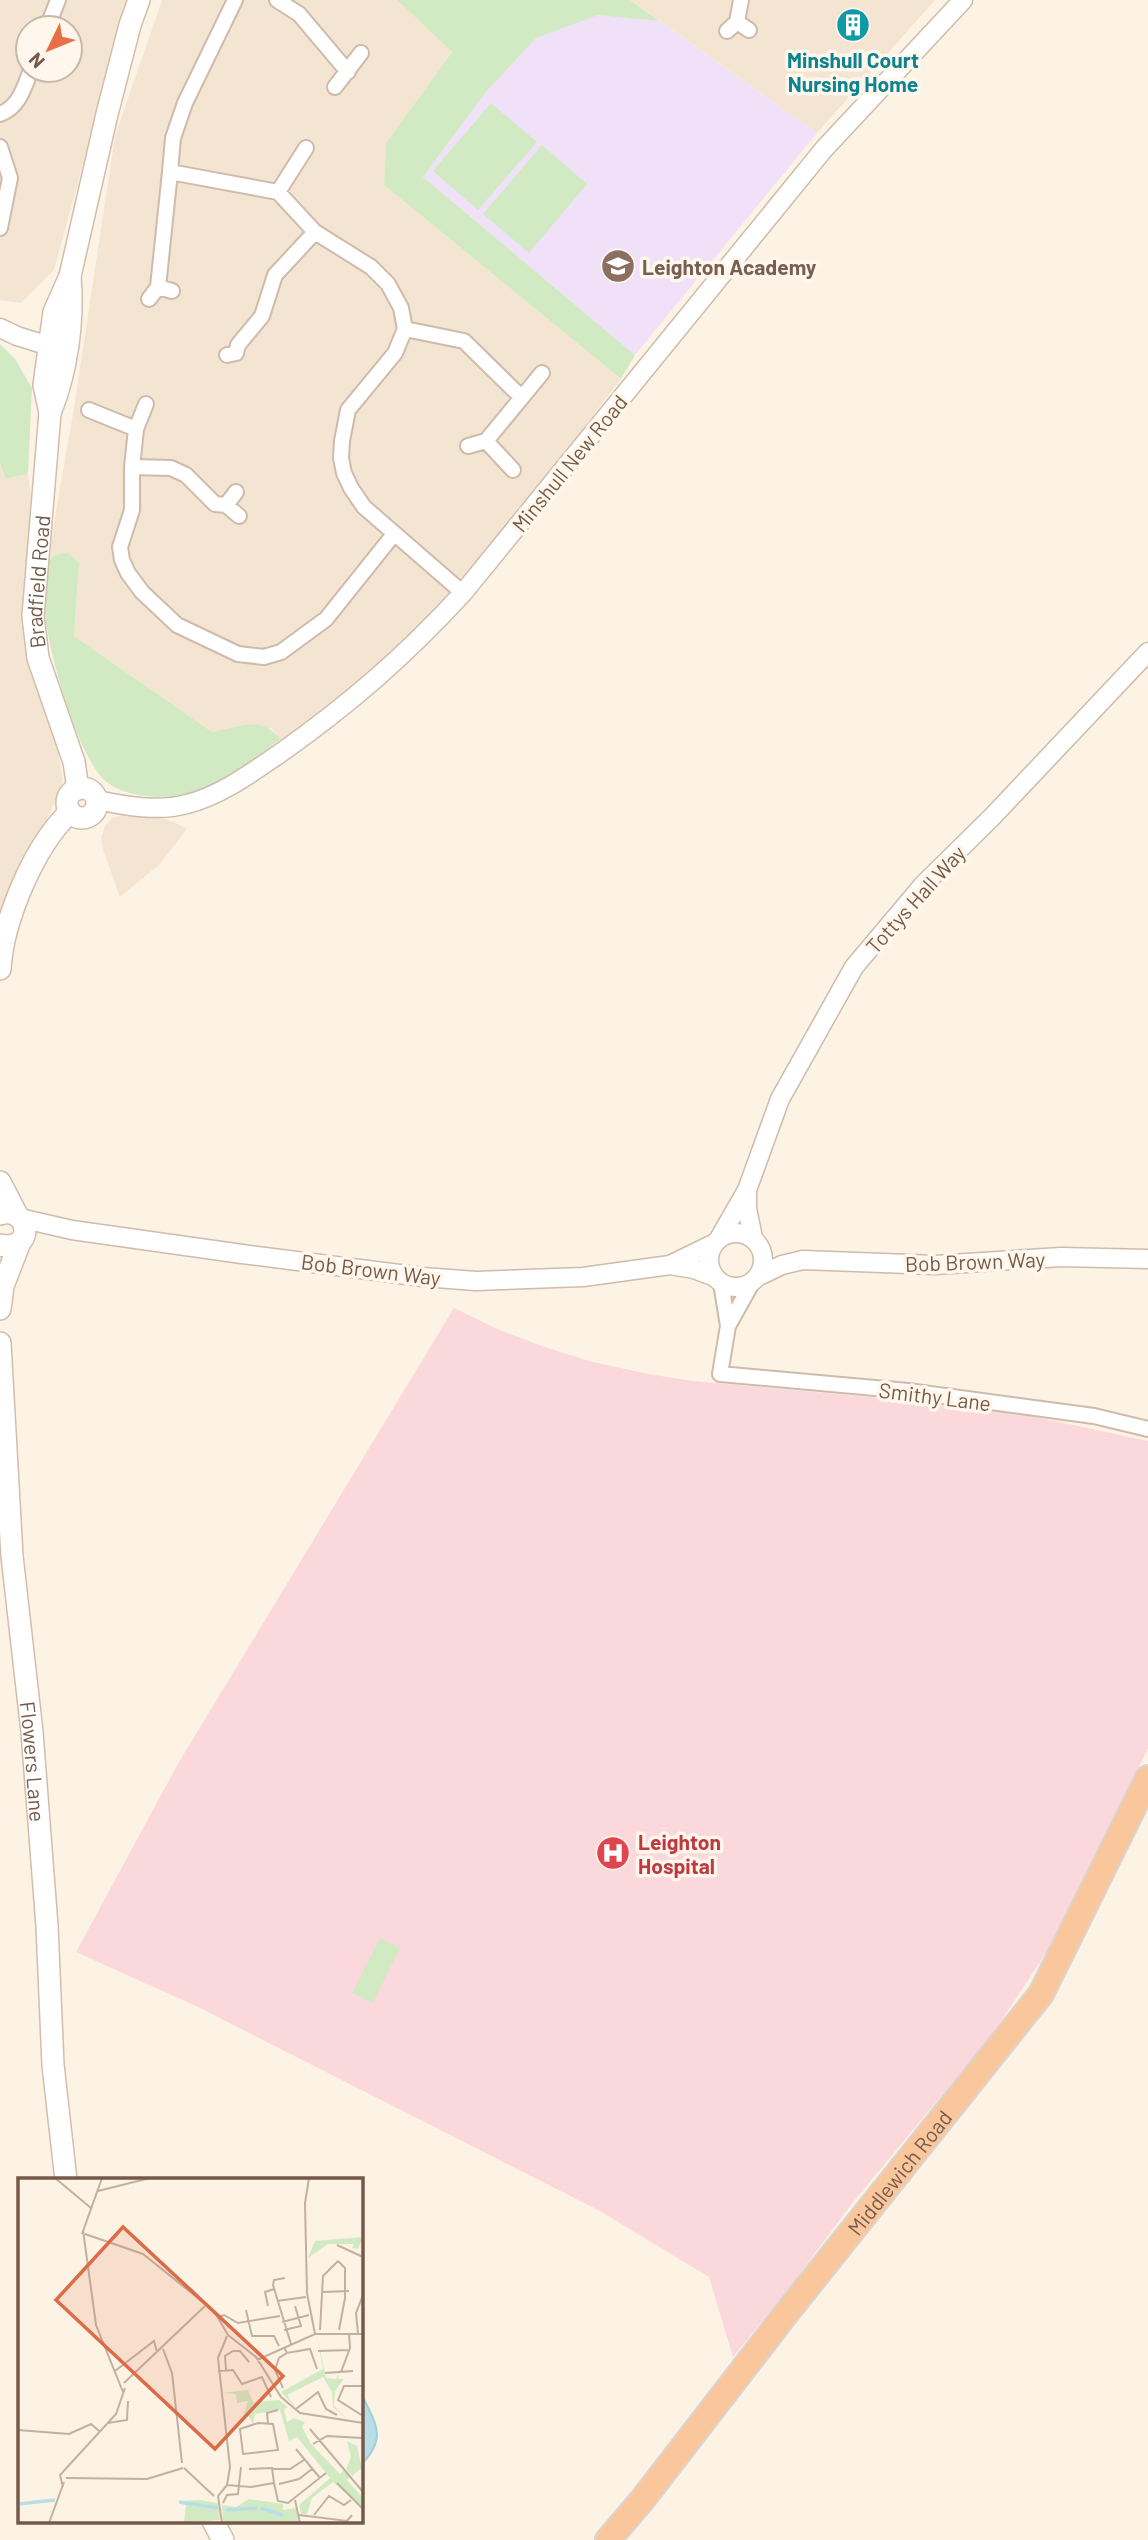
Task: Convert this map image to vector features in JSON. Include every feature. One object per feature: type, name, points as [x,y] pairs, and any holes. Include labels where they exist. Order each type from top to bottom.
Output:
[{"type":"highway","name":"Middlewich Road","points":[[608,2540],[1041,1994],[1148,1778]]},
{"type":"main road","name":"Bradfield Road","points":[[78,789],[74,762],[38,658],[33,616],[50,413],[60,388],[57,349],[73,306],[69,276],[107,114],[139,0]]},
{"type":"main road","points":[[78,789],[90,790],[97,800],[94,813],[87,817],[79,818],[70,812],[68,797],[78,789]]},
{"type":"main road","points":[[0,969],[8,931],[21,891],[55,826],[70,812]]},
{"type":"main road","points":[[0,1182],[13,1229],[0,1309]]},
{"type":"main road","points":[[0,1254],[3,1286]]},
{"type":"main road","name":"Flowers Lane","points":[[0,1343],[12,1556],[32,1732],[47,1926],[53,2065],[66,2178]]},
{"type":"main road","points":[[214,2522],[223,2540]]},
{"type":"street","points":[[149,299],[165,289],[173,138],[185,103],[235,0]]},
{"type":"street","points":[[277,0],[299,14],[348,72]]},
{"type":"street","points":[[738,28],[741,0]]},
{"type":"street","name":"Minshull New Road","points":[[97,800],[163,808],[202,800],[247,776],[361,693],[405,655],[463,593],[824,149],[964,0]]},
{"type":"street","points":[[335,87],[361,53]]},
{"type":"street","points":[[0,114],[9,111],[20,98],[26,84]]},
{"type":"street","points":[[0,147],[10,178],[0,228]]},
{"type":"street","points":[[278,192],[306,148]]},
{"type":"street","points":[[170,172],[278,192],[315,232],[371,267],[388,284],[401,308],[405,329],[397,351],[348,410],[341,458],[351,488],[364,507],[463,593]]},
{"type":"street","points":[[236,355],[239,345],[262,316],[275,275],[315,232]]},
{"type":"street","points":[[0,328],[57,349]]},
{"type":"street","points":[[405,329],[464,341],[521,397]]},
{"type":"street","points":[[468,446],[486,441],[542,373]]},
{"type":"street","points":[[146,404],[136,429],[132,467],[132,510],[120,547],[128,573],[142,592],[170,620],[238,654],[264,657],[281,652],[327,619],[358,576],[394,534]]},
{"type":"street","points":[[89,410],[136,429]]},
{"type":"street","points":[[486,441],[513,470]]},
{"type":"street","points":[[132,467],[171,468],[186,475],[215,504],[226,505],[239,516]]},
{"type":"street","points":[[226,505],[236,492]]},
{"type":"street","name":"Tottys Hall Way","points":[[717,1241],[747,1190],[780,1099],[854,967],[923,885],[992,817],[1148,652]]},
{"type":"street","name":"Tottys Hall Way","points":[[747,1190],[747,1208],[756,1240]]},
{"type":"street","name":"Bob Brown Way","points":[[13,1229],[72,1230],[424,1278],[463,1280],[583,1277],[670,1265],[694,1269],[718,1280]]},
{"type":"street","points":[[731,1233],[743,1233],[756,1240],[764,1254],[764,1265],[728,1326],[718,1280],[710,1270],[709,1257],[717,1241],[731,1233]]},
{"type":"street","name":"Bob Brown Way","points":[[756,1240],[803,1260]]},
{"type":"street","name":"Bob Brown Way","points":[[670,1265],[717,1241]]},
{"type":"street","name":"Bob Brown Way","points":[[756,1280],[782,1265],[803,1260],[935,1265],[1061,1257],[1148,1259]]},
{"type":"street","points":[[718,1280],[741,1287],[756,1280]]},
{"type":"street","name":"Smithy Lane","points":[[728,1326],[720,1374],[908,1391],[1094,1416],[1148,1429]]},
{"type":"shaded area","points":[[0,0],[128,0],[54,270],[21,303],[0,300]]},
{"type":"shaded area","points":[[162,0],[397,0],[452,52],[386,143],[384,185],[621,379],[472,573],[376,670],[334,708],[281,739],[271,728],[212,732],[74,636],[79,563],[47,563],[74,408],[115,136]]},
{"type":"shaded area","points":[[630,0],[935,0],[817,133]]},
{"type":"shaded area","name":"Leighton Academy","points":[[598,14],[659,21],[817,133],[635,355],[423,177],[486,92],[535,38]]},
{"type":"shaded area","points":[[0,464],[6,479],[28,474],[31,495],[24,603],[54,727],[63,782],[0,931]]},
{"type":"shaded area","points":[[129,813],[148,814],[187,829],[160,864],[120,897],[101,837],[112,818]]},
{"type":"shaded area","name":"Leighton Hospital","points":[[454,1308],[497,1329],[542,1346],[589,1361],[648,1374],[693,1381],[1026,1415],[1148,1441],[1148,1748],[1052,1944],[991,2036],[853,2202],[733,2357],[709,2277],[600,2211],[198,2007],[76,1952],[179,1762]]},
{"type":"green space","points":[[397,0],[630,0],[659,21],[598,15],[536,38],[486,92],[423,177],[635,355],[621,379],[384,185],[386,143],[452,52]]},
{"type":"green space","points":[[491,103],[537,142],[478,210],[433,171]]},
{"type":"green space","points":[[542,145],[587,184],[529,253],[483,214]]},
{"type":"green space","points":[[0,344],[15,359],[32,388],[28,474],[6,479],[0,464]]},
{"type":"green space","points":[[68,553],[79,563],[74,636],[212,732],[257,725],[265,727],[281,739],[226,778],[190,794],[170,797],[137,795],[108,783],[97,772],[77,733],[60,683],[46,622],[47,563],[55,555]]},
{"type":"green space","points":[[380,1938],[400,1948],[373,2003],[352,1993]]},
{"type":"water","points":[[362,2394],[376,2428],[377,2437],[370,2454],[362,2464]]},
{"type":"place","name":"Minshull Court Nursing Home","points":[[853,25]]},
{"type":"place","name":"Leighton Academy","points":[[618,266]]},
{"type":"place","name":"Leighton Hospital","points":[[613,1853]]}]
